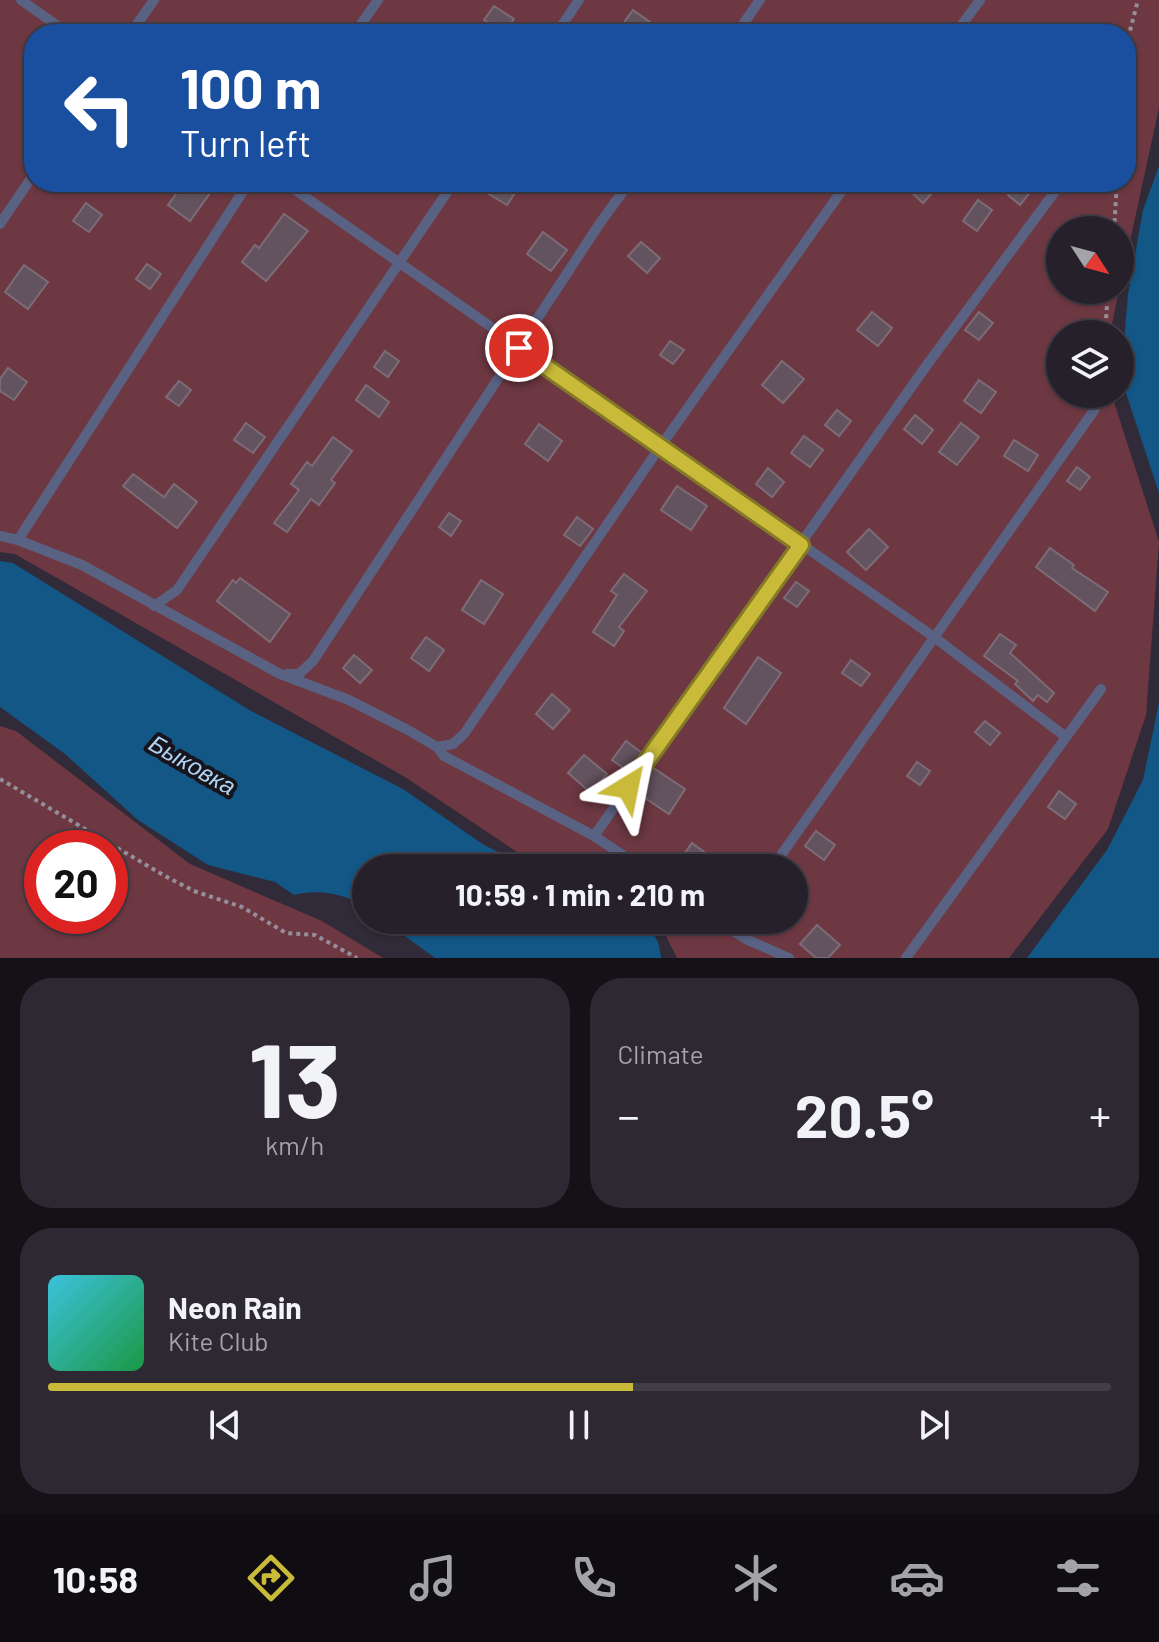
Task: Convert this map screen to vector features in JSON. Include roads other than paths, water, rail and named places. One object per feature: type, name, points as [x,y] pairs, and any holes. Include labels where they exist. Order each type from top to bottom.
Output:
[{"type":"lane","points":[[21,0],[55,24]]},
{"type":"lane","points":[[137,24],[154,0]]},
{"type":"lane","points":[[361,24],[378,0]]},
{"type":"lane","points":[[563,24],[579,0]]},
{"type":"lane","points":[[743,24],[760,0]]},
{"type":"lane","points":[[962,24],[980,0]]},
{"type":"lane","points":[[0,224],[24,189]]},
{"type":"lane","points":[[18,540],[243,192]]},
{"type":"lane","points":[[299,192],[934,637],[1066,737]]},
{"type":"lane","points":[[154,606],[177,590],[447,192]]},
{"type":"lane","points":[[280,674],[299,674],[313,661],[623,192]]},
{"type":"lane","points":[[437,747],[453,744],[464,734],[660,447],[841,192]]},
{"type":"lane","points":[[594,836],[929,362],[1055,192]]},
{"type":"lane","points":[[782,854],[1095,409]]},
{"type":"lane","points":[[0,536],[82,565],[280,674],[349,700],[437,747],[444,756],[594,836],[621,854]]},
{"type":"lane","points":[[906,958],[1101,689]]},
{"type":"lane","points":[[748,934],[789,958]]},
{"type":"water","points":[[1159,166],[1159,493],[1131,408],[1134,408],[1134,320],[1126,320],[1127,304],[1134,304],[1134,260],[1143,210]]},
{"type":"water","name":"Быковка","points":[[0,561],[13,563],[251,711],[403,789],[484,845],[502,854],[352,854],[352,900],[312,892],[294,895],[275,882],[208,865],[138,820],[65,754],[0,707]]},
{"type":"water","points":[[1159,703],[1159,958],[1027,958],[1107,850],[1143,780]]},
{"type":"water","points":[[402,934],[652,934],[658,942],[661,958],[435,958]]}]
